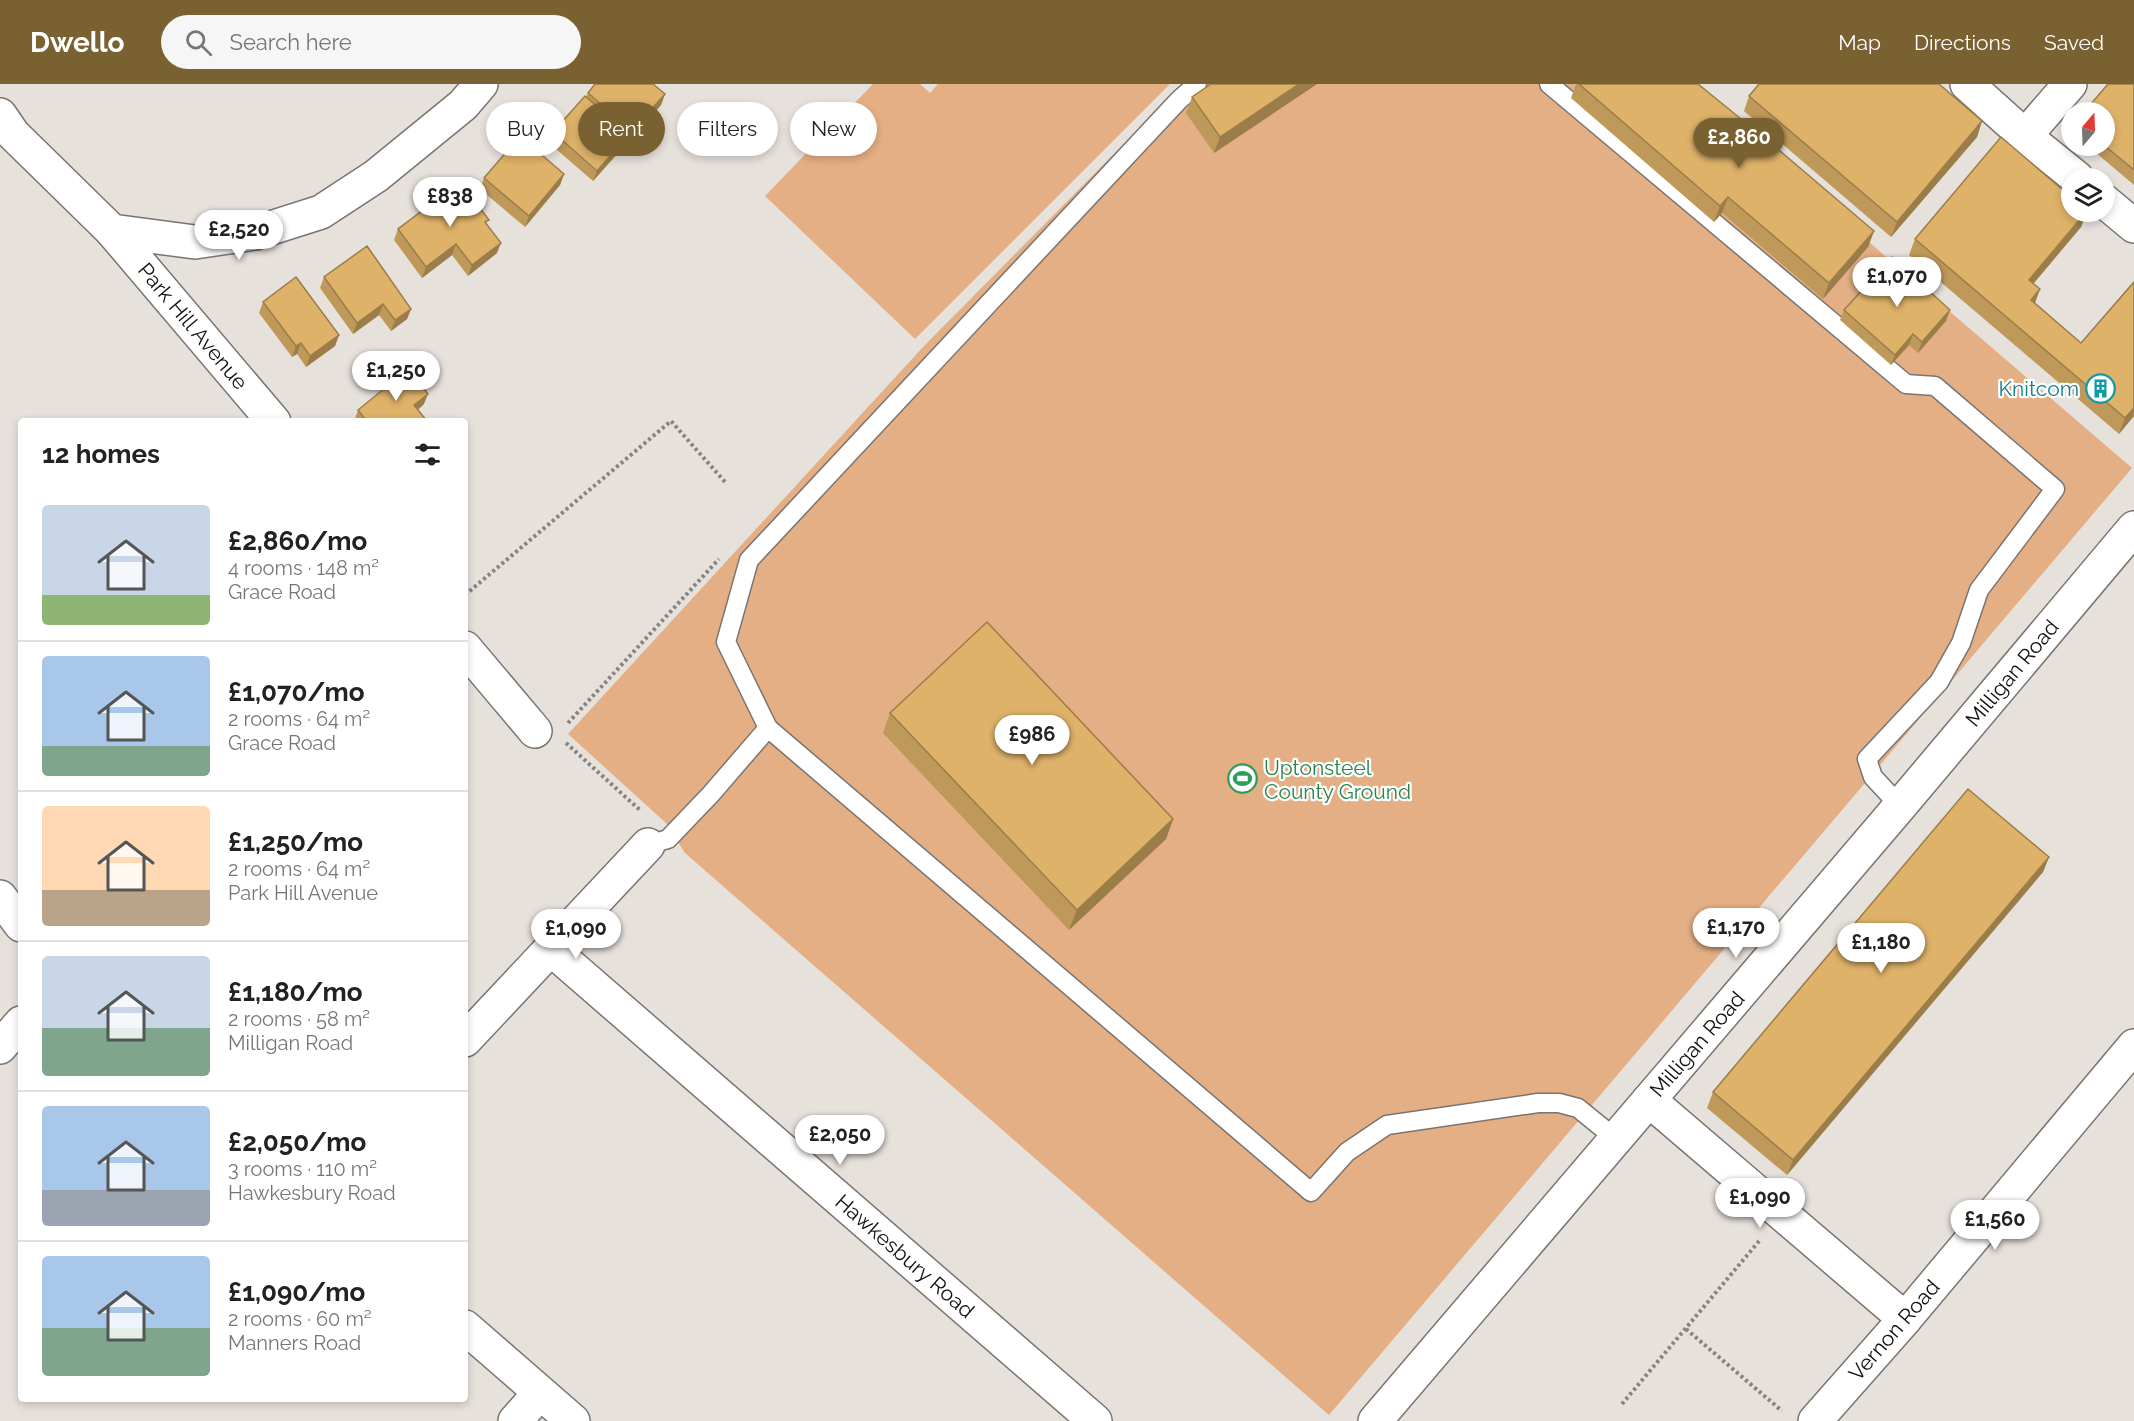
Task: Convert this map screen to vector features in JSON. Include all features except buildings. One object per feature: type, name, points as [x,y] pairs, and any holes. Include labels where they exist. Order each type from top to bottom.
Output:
[{"type":"street","points":[[112,231],[195,242],[255,233],[321,212],[376,176],[462,105],[481,84]]},
{"type":"street","points":[[1967,84],[2065,168]]},
{"type":"street","points":[[2025,136],[2070,84]]},
{"type":"street","name":"Park Hill Avenue","points":[[0,115],[13,134],[112,231],[271,418]]},
{"type":"street","points":[[2115,210],[2134,226]]},
{"type":"street","name":"Milligan Road","points":[[1375,1421],[2134,528]]},
{"type":"street","points":[[468,652],[536,731]]},
{"type":"street","points":[[468,1037],[648,845]]},
{"type":"street","points":[[0,897],[18,921]]},
{"type":"street","name":"Hawkesbury Road","points":[[551,949],[1095,1421]]},
{"type":"street","points":[[0,1047],[18,1026]]},
{"type":"street","name":"Vernon Road","points":[[1800,1417],[1905,1319],[2134,1046]]},
{"type":"street","points":[[1648,1100],[1905,1319]]},
{"type":"street","points":[[468,1330],[573,1421]]},
{"type":"street","points":[[515,1421],[540,1393]]},
{"type":"lane","points":[[1197,84],[749,560],[726,642],[768,728],[1311,1192],[1347,1152],[1387,1125],[1538,1103],[1559,1103],[1578,1108],[1616,1139]]},
{"type":"lane","points":[[1549,84],[1906,384],[1935,386],[2055,489],[1979,590],[1961,643],[1939,682],[1867,759],[1873,777],[1900,806]]},
{"type":"lane","points":[[648,845],[668,839],[711,794],[768,728]]},
{"type":"path","points":[[468,592],[671,421],[724,482]]},
{"type":"path","points":[[1622,1404],[1782,1214]]},
{"type":"path","points":[[1686,1329],[1800,1417]]},
{"type":"shaded area","points":[[873,84],[920,84],[930,93],[938,84],[1170,84],[915,339],[765,196],[804,156],[877,156],[877,102],[856,102]]},
{"type":"shaded area","name":"Uptonsteel County Ground","points":[[1183,84],[1685,84],[2132,468],[1329,1415],[685,853],[666,823],[568,734],[923,347]]},
{"type":"place","name":"Knitcom","points":[[2100,388]]},
{"type":"place","name":"Uptonsteel County Ground","points":[[1243,779]]}]
